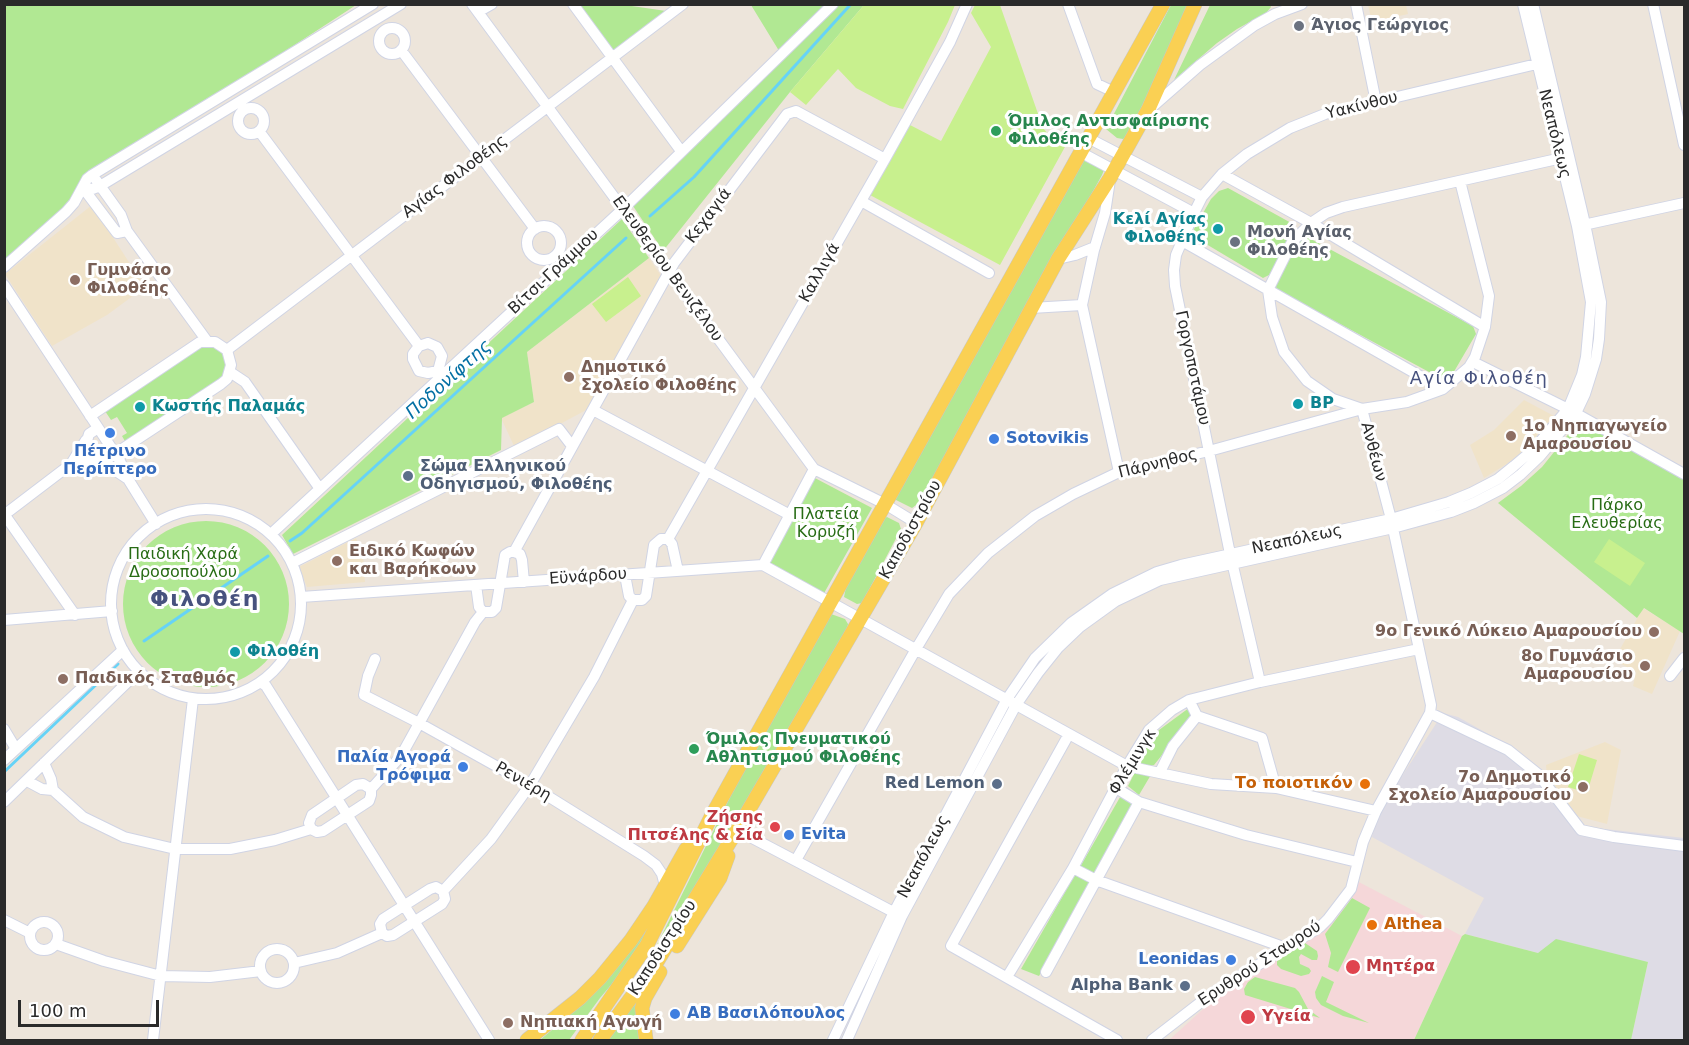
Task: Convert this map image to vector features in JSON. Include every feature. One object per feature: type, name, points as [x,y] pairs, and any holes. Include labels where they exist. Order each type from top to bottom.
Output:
[{"type":"main road","name":"Καποδιστρίου","points":[[582,1041],[647,945],[711,817],[1163,4]]},
{"type":"main road","name":"Καποδιστρίου","points":[[600,1041],[654,965],[737,830],[861,619],[916,523],[1058,259],[1112,174],[1148,110],[1195,4]]},
{"type":"main road","points":[[527,1041],[557,1018],[600,978],[631,940],[691,840],[711,817]]},
{"type":"main road","points":[[646,1041],[642,1014],[645,998],[720,878],[737,830]]},
{"type":"street","points":[[4,267],[66,213],[87,179],[92,175],[372,4]]},
{"type":"street","points":[[83,188],[93,189],[100,186],[401,4]]},
{"type":"street","points":[[475,8],[492,4]]},
{"type":"street","points":[[573,4],[681,151]]},
{"type":"street","name":"Αγίας Φιλοθέης","points":[[227,350],[683,4]]},
{"type":"street","name":"Βίτσι-Γράμμου","points":[[271,534],[560,259],[623,209],[833,4]]},
{"type":"street","name":"Καλλιγά","points":[[294,963],[337,953],[382,933],[393,936],[442,904],[445,899],[443,891],[491,839],[530,785],[594,677],[633,600],[642,600],[646,596],[656,542],[668,539],[885,159],[950,42],[967,4]]},
{"type":"street","points":[[1068,4],[1097,84],[1114,92]]},
{"type":"street","points":[[1148,110],[1200,65],[1274,9],[1302,4]]},
{"type":"street","points":[[1356,4],[1376,102]]},
{"type":"street","name":"Νεαπόλεως","points":[[1523,4],[1542,62]]},
{"type":"street","name":"Νεαπόλεως","points":[[833,1041],[898,914],[1012,702],[1020,678],[1047,646],[1071,623],[1091,607],[1134,582],[1157,572],[1181,565],[1232,559],[1451,512],[1503,488],[1540,456],[1586,394],[1594,368],[1599,339],[1601,314],[1599,287],[1581,225],[1542,62],[1533,4]]},
{"type":"street","points":[[1653,4],[1684,145]]},
{"type":"street","name":"Ελευθερίου Βενιζέλου","points":[[475,8],[814,469],[885,504],[916,523]]},
{"type":"street","points":[[401,50],[535,229]]},
{"type":"street","name":"Υακίνθου","points":[[1202,197],[1222,174],[1247,154],[1290,128],[1325,114],[1542,62]]},
{"type":"street","name":"Κεχαγιά","points":[[27,781],[42,789],[53,790],[83,817],[124,837],[176,849],[230,849],[275,840],[311,829],[316,832],[323,831],[369,801],[370,789],[401,756],[475,622],[483,612],[492,612],[496,608],[505,555],[514,552],[669,272],[700,227],[787,114],[796,111],[885,159]]},
{"type":"street","points":[[260,132],[418,346]]},
{"type":"street","points":[[1088,138],[1202,197]]},
{"type":"street","points":[[1080,152],[1112,174],[1194,213]]},
{"type":"street","points":[[1268,290],[1292,242],[1311,223],[1326,213],[1343,207],[1565,158]]},
{"type":"street","points":[[1112,174],[1105,213],[1082,305],[1119,472]]},
{"type":"street","points":[[1222,174],[1311,223],[1485,327]]},
{"type":"street","points":[[92,175],[121,215],[127,231],[207,340]]},
{"type":"street","points":[[1460,182],[1489,296],[1485,327],[1473,362],[1572,411],[1684,472]]},
{"type":"street","points":[[83,188],[117,233],[127,231]]},
{"type":"street","name":"Γοργοποτάμου","points":[[1202,197],[1176,255],[1175,286],[1260,682]]},
{"type":"street","points":[[861,201],[990,273]]},
{"type":"street","points":[[1581,225],[1684,203]]},
{"type":"street","points":[[545,226],[555,230],[561,240],[560,259],[541,260],[531,254],[527,244],[535,229],[545,226]]},
{"type":"street","points":[[1182,241],[1443,388]]},
{"type":"street","points":[[1058,259],[1095,247]]},
{"type":"street","points":[[4,285],[116,454],[128,479],[156,524]]},
{"type":"street","name":"Ανθέων","points":[[1268,290],[1272,317],[1284,351],[1307,381],[1333,399],[1362,410],[1392,524],[1430,697],[1430,713]]},
{"type":"street","points":[[1031,308],[1082,305]]},
{"type":"street","points":[[71,464],[100,461],[116,454],[221,384],[230,372],[231,364],[227,350],[207,340],[194,345],[90,416],[87,447],[100,461],[128,479]]},
{"type":"street","points":[[428,344],[437,347],[442,361],[440,374],[423,373],[416,368],[413,354],[418,346],[428,344]]},
{"type":"street","name":"Πάρνηθος","points":[[796,860],[949,594],[988,553],[1035,516],[1073,494],[1119,472],[1209,451],[1362,410],[1407,402],[1443,388],[1473,362]]},
{"type":"street","points":[[230,372],[245,382],[320,489]]},
{"type":"street","points":[[593,410],[790,515]]},
{"type":"street","points":[[75,615],[5,515],[71,464],[86,439],[98,428]]},
{"type":"street","points":[[292,563],[560,429],[572,446]]},
{"type":"street","points":[[814,469],[763,565],[1127,766],[1211,784],[1276,788],[1376,811]]},
{"type":"street","points":[[212,509],[230,512],[248,518],[271,534],[292,563],[301,597],[301,614],[294,641],[279,666],[261,682],[232,696],[218,699],[193,699],[163,689],[139,671],[123,650],[117,637],[112,611],[114,584],[122,560],[136,540],[156,524],[188,511],[212,509]]},
{"type":"street","points":[[668,539],[672,544],[678,571]]},
{"type":"street","points":[[514,552],[519,554],[522,560],[524,582]]},
{"type":"street","name":"Εϋνάρδου","points":[[301,597],[763,565]]},
{"type":"street","points":[[625,575],[629,596],[633,600]]},
{"type":"street","points":[[476,585],[478,607],[483,612]]},
{"type":"street","points":[[4,620],[112,611]]},
{"type":"street","name":"Φλέμινγκ","points":[[1007,977],[1073,867],[1149,730],[1172,710],[1189,700],[1260,682],[1419,649]]},
{"type":"street","points":[[4,760],[123,650]]},
{"type":"street","points":[[1670,676],[1684,658]]},
{"type":"street","name":"Ρενιέρη","points":[[375,659],[364,695],[530,785],[656,865],[662,874],[665,886]]},
{"type":"street","points":[[4,802],[139,671]]},
{"type":"street","points":[[261,682],[266,686],[489,1041]]},
{"type":"street","points":[[153,1041],[193,699]]},
{"type":"street","points":[[1189,700],[1197,716],[1262,738],[1276,788]]},
{"type":"street","points":[[1430,713],[1508,750],[1538,774],[1581,830],[1614,837],[1684,846]]},
{"type":"street","name":"Ερυθρού Σταυρού","points":[[1152,1041],[1214,992],[1320,927],[1337,909],[1351,889],[1357,862],[1376,811],[1430,713]]},
{"type":"street","points":[[1160,772],[1173,746],[1197,716]]},
{"type":"street","points":[[4,729],[16,749]]},
{"type":"street","points":[[1069,734],[951,946],[1118,1041]]},
{"type":"street","name":"Κεχαγιά","points":[[44,763],[53,790]]},
{"type":"street","points":[[311,829],[310,816],[359,784],[366,785],[370,789]]},
{"type":"street","points":[[1116,788],[1139,802],[1246,835],[1357,862]]},
{"type":"street","name":"Φλέμινγκ","points":[[1046,972],[1139,802]]},
{"type":"street","points":[[737,830],[898,914]]},
{"type":"street","points":[[1073,867],[1096,880],[1286,948]]},
{"type":"street","points":[[382,933],[379,927],[381,921],[433,888],[443,891]]},
{"type":"street","name":"Νεαπόλεως","points":[[847,1041],[898,914]]},
{"type":"street","points":[[4,920],[30,933]]},
{"type":"street","points":[[39,922],[50,923],[58,933],[56,944],[48,950],[39,950],[31,943],[31,928],[39,922]]},
{"type":"street","points":[[56,944],[104,961],[161,976],[210,977],[261,970]]},
{"type":"street","points":[[276,949],[288,953],[294,963],[291,976],[285,981],[268,980],[261,970],[261,960],[276,949]]},
{"type":"shaded area","points":[[1368,5],[1406,5],[1408,14],[1372,22]]},
{"type":"shaded area","name":"Γυμνάσιο Φιλοθέης","points":[[92,205],[145,287],[107,315],[52,346],[5,274]]},
{"type":"shaded area","name":"Δημοτικό Σχολείο Φιλοθέης","points":[[649,258],[662,277],[590,408],[515,448],[501,418],[534,402],[527,352]]},
{"type":"shaded area","name":"1ο Νηπιαγωγείο Αμαρουσίου","points":[[1524,400],[1554,416],[1518,457],[1484,478],[1470,445],[1494,430]]},
{"type":"shaded area","name":"Ειδικό Κωφών και Βαρήκοων","points":[[356,538],[363,556],[365,582],[307,587],[299,567]]},
{"type":"shaded area","points":[[1643,608],[1680,631],[1652,694],[1633,686],[1636,672],[1614,660]]},
{"type":"shaded area","points":[[1443,713],[1458,717],[1519,754],[1579,826],[1684,838],[1684,1040],[1631,1040],[1648,962],[1538,953],[1465,934],[1484,898],[1372,837],[1378,813]]},
{"type":"shaded area","name":"7ο Δημοτικό Σχολείο Αμαρουσίου","points":[[1605,742],[1621,750],[1607,824],[1573,815],[1558,797],[1547,776],[1546,765]]},
{"type":"shaded area","name":"Μητέρα","points":[[1355,880],[1462,936],[1414,1040],[1169,1040],[1221,993],[1316,935]]},
{"type":"green space","points":[[5,5],[356,5],[90,173],[61,211],[5,259]]},
{"type":"green space","points":[[579,5],[625,5],[666,11],[613,51]]},
{"type":"green space","points":[[751,5],[864,5],[790,92],[663,251],[633,206],[784,59]]},
{"type":"green space","points":[[864,5],[955,5],[903,109],[890,106],[856,88],[838,69],[806,105],[790,92]]},
{"type":"green space","name":"Όμιλος Αντισφαίρισης Φιλοθέης","points":[[975,5],[1000,5],[1043,128],[1049,135],[1066,145],[1000,265],[870,195],[910,125],[941,141],[991,47],[971,13]]},
{"type":"green space","points":[[1171,5],[1192,5],[1127,137],[1117,138],[1106,129]]},
{"type":"green space","points":[[1210,5],[1270,5],[1271,7],[1266,13],[1217,43],[1174,80]]},
{"type":"green space","points":[[1083,159],[1104,170],[1102,175],[967,419],[919,503],[912,508],[894,499]]},
{"type":"green space","points":[[1228,188],[1293,224],[1295,229],[1269,275],[1263,278],[1196,238],[1194,229],[1211,199],[1219,191]]},
{"type":"green space","points":[[622,219],[649,258],[527,352],[534,402],[502,418],[501,450],[293,554],[282,535]]},
{"type":"green space","points":[[1309,238],[1473,326],[1476,334],[1452,375],[1442,379],[1277,290],[1275,284],[1301,240]]},
{"type":"green space","points":[[628,277],[641,296],[606,322],[592,304]]},
{"type":"green space","points":[[213,345],[223,352],[227,362],[222,377],[126,443],[122,436],[127,433],[117,417],[111,420],[105,411],[200,346]]},
{"type":"green space","name":"Πάρκο Ελευθερίας","points":[[1579,421],[1684,474],[1684,634],[1644,608],[1637,618],[1498,503],[1542,467]]},
{"type":"green space","name":"Πλατεία Κορυζή","points":[[813,477],[872,508],[823,595],[770,563]]},
{"type":"green space","points":[[887,517],[899,523],[901,529],[862,603],[857,604],[844,597],[846,587]]},
{"type":"green space","name":"Παιδική Χαρά Δροσοπούλου","points":[[206,521],[222,522],[238,527],[265,545],[283,572],[288,588],[288,620],[283,636],[265,663],[238,681],[222,686],[206,687],[190,686],[174,681],[147,663],[129,636],[124,620],[123,604],[124,588],[129,572],[147,545],[174,527],[190,522]]},
{"type":"green space","points":[[1609,539],[1645,563],[1630,586],[1594,562]]},
{"type":"green space","points":[[831,614],[845,619],[848,624],[847,630],[764,776],[654,956],[652,955],[751,755]]},
{"type":"green space","points":[[1193,705],[1198,710],[1154,765],[1139,763],[1137,761],[1140,753],[1159,730]]},
{"type":"green space","points":[[1579,754],[1597,760],[1587,793],[1568,787]]},
{"type":"green space","points":[[1136,770],[1152,773],[1139,795],[1128,786]]},
{"type":"green space","points":[[1123,792],[1135,800],[1094,875],[1080,867]]},
{"type":"green space","points":[[1076,873],[1092,882],[1039,976],[1021,969]]},
{"type":"green space","points":[[1352,898],[1370,908],[1338,972],[1328,967],[1331,953],[1325,934]]},
{"type":"green space","points":[[658,911],[627,966],[569,1040],[540,1040],[583,1004],[633,947]]},
{"type":"green space","points":[[1465,934],[1538,953],[1556,939],[1648,962],[1631,1040],[1414,1040],[1462,936]]},
{"type":"green space","points":[[1305,943],[1317,951],[1318,956],[1317,960],[1301,954],[1299,957],[1300,964],[1311,971],[1309,974],[1301,976],[1281,969],[1277,965],[1277,961]]},
{"type":"green space","points":[[1322,976],[1334,982],[1326,1002],[1369,1023],[1343,1016],[1321,1005],[1315,992]]},
{"type":"green space","points":[[1255,977],[1295,988],[1308,1009],[1320,1018],[1245,995],[1244,989]]},
{"type":"green space","points":[[635,1001],[641,1040],[604,1040]]},
{"type":"waterway","name":"Ποδονίφτης","points":[[650,216],[694,177],[851,4]]},
{"type":"waterway","name":"Ποδονίφτης","points":[[290,541],[302,533],[626,238]]},
{"type":"waterway","name":"Ποδονίφτης","points":[[144,641],[268,556]]},
{"type":"waterway","name":"Ποδονίφτης","points":[[4,772],[118,664]]},
{"type":"place","name":"Άγιος Γεώργιος","points":[[1299,26]]},
{"type":"place","name":"Όμιλος Αντισφαίρισης Φιλοθέης","points":[[996,131]]},
{"type":"place","name":"Κελί Αγίας Φιλοθέης","points":[[1218,229]]},
{"type":"place","name":"Μονή Αγίας Φιλοθέης","points":[[1235,242]]},
{"type":"place","name":"Γυμνάσιο Φιλοθέης","points":[[75,280]]},
{"type":"place","name":"Δημοτικό Σχολείο Φιλοθέης","points":[[569,377]]},
{"type":"place","name":"BP","points":[[1298,404]]},
{"type":"place","name":"Κωστής Παλαμάς","points":[[140,407]]},
{"type":"place","name":"Πέτρινο Περίπτερο","points":[[110,433]]},
{"type":"place","name":"1ο Νηπιαγωγείο Αμαρουσίου","points":[[1511,436]]},
{"type":"place","name":"Sotovikis","points":[[994,439]]},
{"type":"place","name":"Σώμα Ελληνικού Οδηγισμού, Φιλοθέης","points":[[408,476]]},
{"type":"place","name":"Ειδικό Κωφών και Βαρήκοων","points":[[337,561]]},
{"type":"place","name":"9ο Γενικό Λύκειο Αμαρουσίου","points":[[1654,632]]},
{"type":"place","name":"Φιλοθέη","points":[[235,652]]},
{"type":"place","name":"8ο Γυμνάσιο Αμαρουσίου","points":[[1645,666]]},
{"type":"place","name":"Παιδικός Σταθμός","points":[[63,679]]},
{"type":"place","name":"Όμιλος Πνευματικού Αθλητισμού Φιλοθέης","points":[[694,749]]},
{"type":"place","name":"Παλία Αγορά Τρόφιμα","points":[[463,767]]},
{"type":"place","name":"Red Lemon","points":[[997,784]]},
{"type":"place","name":"Το ποιοτικόν","points":[[1365,784]]},
{"type":"place","name":"7ο Δημοτικό Σχολείο Αμαρουσίου","points":[[1583,787]]},
{"type":"place","name":"Ζήσης Πιτσέλης & Σία","points":[[775,827]]},
{"type":"place","name":"Evita","points":[[789,835]]},
{"type":"place","name":"Althea","points":[[1372,925]]},
{"type":"place","name":"Leonidas","points":[[1231,960]]},
{"type":"place","name":"Μητέρα","points":[[1353,967]]},
{"type":"place","name":"Alpha Bank","points":[[1185,986]]},
{"type":"place","name":"ΑΒ Βασιλόπουλος","points":[[675,1014]]},
{"type":"place","name":"Υγεία","points":[[1248,1017]]},
{"type":"place","name":"Νηπιακή Αγωγή","points":[[508,1023]]},
{"type":"district","name":"Αγία Φιλοθέη","points":[[1479,379]]},
{"type":"district","name":"Φιλοθέη","points":[[205,600]]}]
